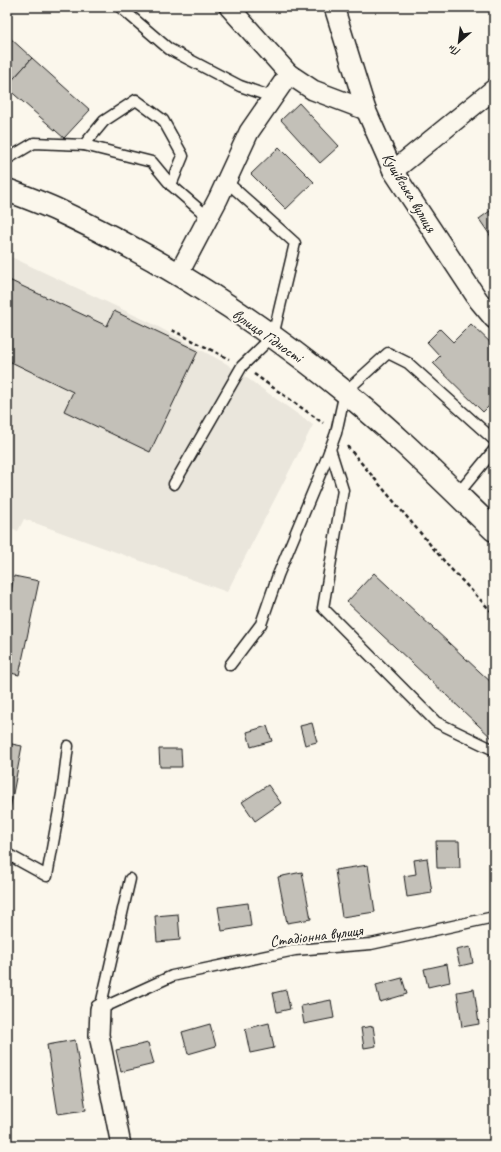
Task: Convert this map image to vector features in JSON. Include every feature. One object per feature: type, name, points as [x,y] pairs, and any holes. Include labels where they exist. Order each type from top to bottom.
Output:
[{"type":"main road","name":"вулиця Гідності","points":[[7,190],[54,209],[135,250],[200,288],[272,336],[345,392],[417,454],[494,530]]},
{"type":"street","points":[[229,7],[289,74],[313,90],[366,110]]},
{"type":"street","name":"Кущівська вулиця","points":[[334,7],[366,110],[393,171],[479,302],[494,319]]},
{"type":"street","points":[[178,275],[227,182],[249,132],[289,74]]},
{"type":"street","points":[[393,171],[494,90]]},
{"type":"street","points":[[100,1009],[100,1035],[120,1145]]},
{"type":"lane","points":[[120,7],[169,49],[240,86],[272,97]]},
{"type":"lane","points":[[84,145],[104,121],[136,100],[163,120],[183,156],[171,185]]},
{"type":"lane","points":[[7,159],[34,143],[84,145],[152,162],[171,185],[208,218]]},
{"type":"lane","points":[[174,484],[242,366],[272,336],[295,243],[227,182]]},
{"type":"lane","points":[[230,665],[261,624],[278,576],[336,433],[345,392],[388,353],[408,363],[494,440]]},
{"type":"lane","points":[[330,449],[343,490],[324,608],[436,722],[494,750]]},
{"type":"lane","points":[[457,495],[494,450]]},
{"type":"lane","points":[[7,854],[47,876],[62,794],[68,746]]},
{"type":"lane","points":[[100,1009],[130,879]]},
{"type":"lane","name":"Стадіонна вулиця","points":[[100,1009],[172,976],[295,950],[371,944],[494,917]]},
{"type":"shaded area","points":[[7,255],[149,322],[227,364],[313,425],[227,592],[24,519],[18,531],[7,526]]},
{"type":"building","points":[[9,37],[32,58],[7,86],[7,39]]},
{"type":"building","points":[[32,58],[90,110],[64,138],[7,88],[7,86]]},
{"type":"building","points":[[299,103],[339,146],[320,163],[281,120]]},
{"type":"building","points":[[279,147],[314,182],[286,209],[251,174]]},
{"type":"building","points":[[494,208],[494,237],[492,238],[479,219]]},
{"type":"building","points":[[7,279],[107,326],[114,311],[198,351],[150,452],[64,411],[73,392],[7,360]]},
{"type":"building","points":[[471,324],[494,346],[494,401],[483,412],[433,363],[440,356],[427,342],[440,329],[453,342]]},
{"type":"building","points":[[374,573],[494,685],[494,740],[347,602]]},
{"type":"building","points":[[14,576],[39,581],[19,675],[7,672],[7,611]]},
{"type":"building","points":[[312,723],[317,742],[305,745],[300,726]]},
{"type":"building","points":[[267,726],[272,741],[251,747],[247,732]]},
{"type":"building","points":[[7,743],[22,746],[8,820],[7,820]]},
{"type":"building","points":[[159,749],[181,749],[182,767],[160,767]]},
{"type":"building","points":[[268,785],[281,803],[255,821],[242,802]]},
{"type":"building","points":[[436,841],[459,841],[460,868],[437,868]]},
{"type":"building","points":[[427,858],[432,893],[407,897],[404,876],[416,874],[414,860]]},
{"type":"building","points":[[368,865],[375,912],[342,917],[335,870]]},
{"type":"building","points":[[302,872],[311,919],[287,923],[278,877]]},
{"type":"building","points":[[248,903],[251,926],[222,931],[218,907]]},
{"type":"building","points":[[178,914],[180,940],[157,942],[155,916]]},
{"type":"building","points":[[470,947],[473,963],[460,966],[456,950]]},
{"type":"building","points":[[447,964],[450,982],[428,987],[424,969]]},
{"type":"building","points":[[402,978],[407,994],[380,1002],[376,985]]},
{"type":"building","points":[[474,989],[479,1024],[462,1027],[457,992]]},
{"type":"building","points":[[286,990],[290,1009],[277,1012],[273,993]]},
{"type":"building","points":[[331,1000],[334,1018],[304,1024],[301,1006]]},
{"type":"building","points":[[269,1023],[274,1048],[250,1053],[245,1029]]},
{"type":"building","points":[[210,1024],[216,1046],[188,1054],[182,1032]]},
{"type":"building","points":[[373,1026],[376,1046],[364,1048],[361,1028]]},
{"type":"building","points":[[75,1040],[86,1110],[58,1114],[47,1045]]},
{"type":"building","points":[[148,1043],[154,1064],[121,1072],[116,1050]]}]
